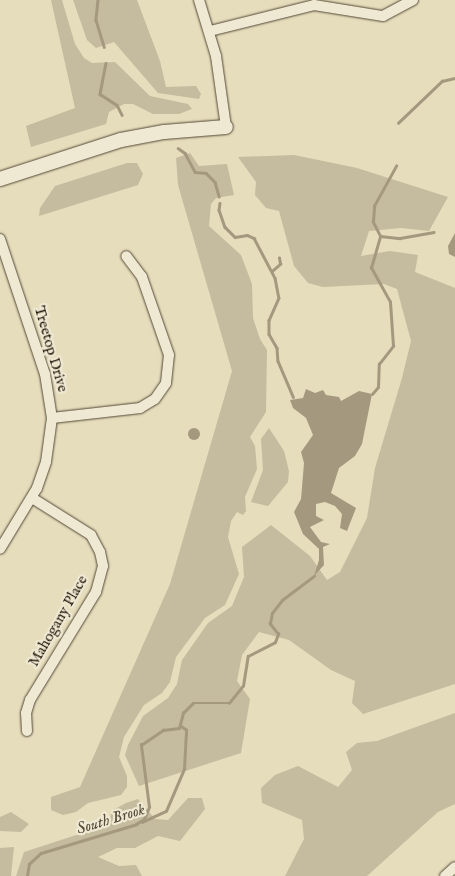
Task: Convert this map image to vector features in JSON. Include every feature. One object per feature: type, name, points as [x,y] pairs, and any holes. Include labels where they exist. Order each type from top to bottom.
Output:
[{"type":"main road","points":[[0,179],[121,140],[164,132],[226,127]]},
{"type":"street","points":[[199,0],[210,31],[226,127]]},
{"type":"street","points":[[210,31],[314,5],[383,16],[413,0]]},
{"type":"street","name":"Treetop Drive","points":[[0,239],[45,374],[52,418],[46,462],[32,498],[0,549]]},
{"type":"street","points":[[52,418],[140,408],[154,400],[166,383],[169,355],[142,277],[126,256]]},
{"type":"street","name":"Mahogany Place","points":[[28,731],[26,713],[30,700],[96,592],[103,566],[100,552],[91,535],[32,498]]},
{"type":"street","points":[[445,876],[455,867]]},
{"type":"shaded area","points":[[51,0],[62,0],[75,44],[84,58],[92,63],[115,62],[150,96],[188,104],[192,109],[179,114],[153,114],[133,104],[124,104],[109,112],[106,124],[31,147],[26,126],[75,108]]},
{"type":"shaded area","points":[[73,0],[137,0],[160,61],[166,87],[196,86],[201,94],[199,99],[158,93],[114,42],[96,48],[87,40]]},
{"type":"shaded area","points":[[190,153],[199,166],[227,164],[234,195],[216,198],[211,204],[209,226],[241,255],[252,284],[253,318],[260,339],[267,350],[266,412],[250,437],[255,446],[257,469],[245,497],[246,511],[243,515],[237,512],[231,521],[228,537],[239,574],[225,605],[205,618],[176,657],[170,682],[162,693],[144,705],[124,737],[119,757],[127,776],[127,787],[121,795],[88,803],[76,812],[63,815],[51,810],[51,797],[80,787],[170,584],[232,371],[178,185],[176,158]]},
{"type":"shaded area","points":[[294,155],[357,168],[448,197],[429,231],[401,228],[369,231],[361,256],[390,251],[418,255],[415,272],[455,288],[455,684],[363,714],[352,703],[355,681],[331,670],[289,640],[259,632],[242,655],[237,681],[250,699],[241,753],[139,786],[125,755],[128,745],[143,716],[168,698],[177,684],[182,660],[208,623],[232,606],[244,577],[242,547],[271,525],[310,556],[327,580],[340,572],[367,518],[375,468],[402,378],[411,341],[397,289],[384,284],[323,287],[308,283],[294,266],[279,211],[266,208],[255,195],[256,182],[238,157]]},
{"type":"shaded area","points":[[127,163],[137,163],[143,174],[138,185],[39,216],[40,208],[55,186]]},
{"type":"shaded area","points":[[455,233],[455,257],[449,254],[448,246]]},
{"type":"shaded area","points":[[306,389],[315,393],[323,390],[326,395],[339,397],[341,401],[359,391],[372,394],[362,444],[355,456],[339,468],[331,493],[356,508],[347,531],[340,528],[342,514],[335,506],[325,502],[316,504],[316,516],[324,520],[310,527],[321,542],[330,544],[323,547],[324,565],[314,576],[319,560],[319,549],[303,534],[294,512],[301,499],[304,463],[301,452],[313,435],[306,418],[293,408],[290,400],[303,398]]},
{"type":"shaded area","points":[[196,428],[199,429],[199,439],[192,440],[189,439],[188,432],[189,429]]},
{"type":"shaded area","points":[[269,428],[284,451],[289,471],[288,482],[268,506],[251,502],[263,470],[261,439]]},
{"type":"shaded area","points":[[455,713],[455,804],[438,812],[367,876],[285,876],[304,839],[302,820],[262,803],[261,788],[275,775],[298,766],[338,787],[352,770],[346,752],[357,743],[377,741]]},
{"type":"shaded area","points":[[188,798],[202,798],[205,809],[180,841],[158,836],[135,848],[117,848],[98,857],[119,866],[136,865],[142,876],[16,876],[24,852],[110,824],[111,811],[126,803],[138,799],[155,819],[168,820]]},
{"type":"shaded area","points":[[11,812],[29,824],[21,832],[0,831],[0,817]]},
{"type":"shaded area","points":[[14,847],[11,876],[0,876],[0,848]]},
{"type":"waterway","points":[[98,0],[96,20],[104,47]]},
{"type":"waterway","points":[[106,63],[100,94],[117,105],[122,115]]},
{"type":"waterway","name":"South Brook","points":[[398,123],[442,81],[455,78]]},
{"type":"waterway","points":[[178,148],[185,153],[195,172],[206,173],[215,182],[219,196]]},
{"type":"waterway","name":"South Brook","points":[[372,394],[378,387],[379,364],[393,346],[390,302],[371,268],[380,236],[373,222],[374,206],[396,166]]},
{"type":"waterway","points":[[220,203],[219,210],[225,227],[235,237],[247,235],[254,238],[275,278],[279,298],[269,320],[269,334],[277,348],[278,361],[293,397]]},
{"type":"waterway","points":[[380,236],[400,238],[433,232]]},
{"type":"waterway","points":[[272,271],[280,264],[279,258]]},
{"type":"waterway","points":[[136,824],[144,819],[149,807],[141,745],[163,730],[179,728],[183,713],[193,703],[229,703],[243,686],[248,656],[275,642],[278,634],[270,624],[272,613],[282,600],[314,576]]},
{"type":"waterway","name":"South Brook","points":[[142,822],[166,811],[184,769],[186,730],[180,726]]},
{"type":"waterway","name":"South Brook","points":[[27,876],[29,864],[41,853],[137,824]]}]
